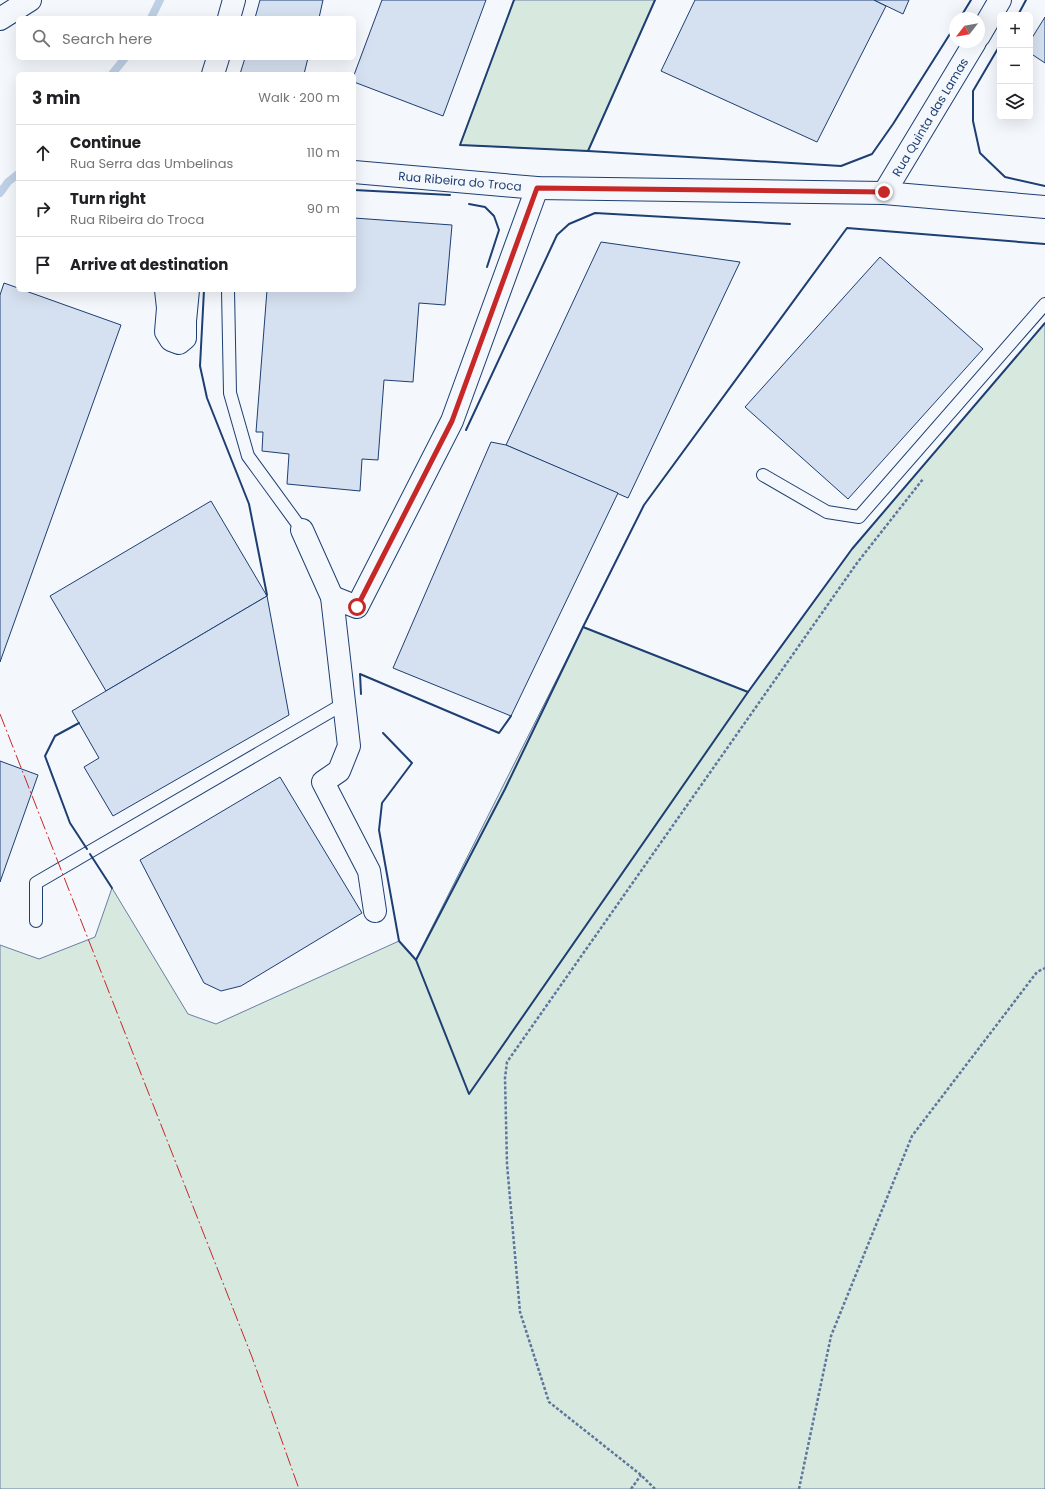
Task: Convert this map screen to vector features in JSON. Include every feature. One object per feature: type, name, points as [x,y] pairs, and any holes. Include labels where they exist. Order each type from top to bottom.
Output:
[{"type":"street","points":[[0,19],[30,0]]},
{"type":"street","points":[[230,16],[234,0]]},
{"type":"street","points":[[985,26],[1000,0]]},
{"type":"street","name":"Rua Quinta das Lamas","points":[[884,192],[971,48]]},
{"type":"street","points":[[214,72],[218,60]]},
{"type":"street","name":"Rua Ribeira do Troca","points":[[356,172],[537,188],[884,192],[1045,207]]},
{"type":"street","points":[[332,597],[357,607],[452,421],[537,188]]},
{"type":"street","points":[[166,292],[168,308],[166,332],[171,340],[179,342],[184,338],[188,292]]},
{"type":"street","points":[[302,530],[332,597],[349,746],[339,771],[323,782],[369,871],[375,911]]},
{"type":"lane","points":[[0,12],[12,0]]},
{"type":"lane","points":[[228,292],[230,393],[248,456],[302,530]]},
{"type":"lane","points":[[763,475],[826,512],[859,517],[1045,304]]},
{"type":"lane","points":[[36,921],[36,883],[345,704]]},
{"type":"path","points":[[655,1489],[641,1475],[549,1402],[520,1312],[507,1164],[505,1078],[507,1062],[852,569],[923,479]]},
{"type":"path","points":[[799,1489],[831,1336],[912,1136],[1037,972],[1045,968]]},
{"type":"path","points":[[631,1489],[641,1475]]},
{"type":"shaded area","points":[[514,0],[655,0],[588,151],[460,145]]},
{"type":"shaded area","points":[[1045,323],[1045,1489],[0,1489],[0,945],[39,959],[95,937],[112,888],[188,1014],[216,1024],[399,941],[416,959],[583,627],[748,692],[852,549]]},
{"type":"building","points":[[260,0],[323,0],[319,16],[256,16]]},
{"type":"building","points":[[382,0],[486,0],[443,116],[356,83],[355,72]]},
{"type":"building","points":[[695,0],[874,0],[886,6],[817,142],[661,71]]},
{"type":"building","points":[[874,0],[909,0],[903,14]]},
{"type":"building","points":[[1045,17],[1045,63],[1033,55],[1033,36]]},
{"type":"building","points":[[244,60],[308,60],[304,72],[241,72]]},
{"type":"building","points":[[356,218],[452,225],[445,305],[419,303],[413,382],[384,380],[378,460],[362,459],[360,491],[287,484],[289,454],[262,451],[263,432],[256,432],[267,292],[356,292]]},
{"type":"building","points":[[601,242],[740,262],[628,498],[506,445]]},
{"type":"building","points":[[880,257],[983,349],[848,499],[745,407]]},
{"type":"building","points":[[4,283],[16,287],[16,292],[29,292],[121,325],[0,662],[0,295]]},
{"type":"building","points":[[491,442],[506,445],[618,493],[511,716],[393,668]]},
{"type":"building","points":[[211,501],[267,596],[106,691],[50,596]]},
{"type":"building","points":[[267,596],[289,715],[113,816],[84,767],[99,758],[72,711]]},
{"type":"building","points":[[0,761],[38,775],[0,882]]},
{"type":"building","points":[[280,777],[362,913],[241,986],[221,991],[204,983],[140,860]]},
{"type":"waterway","points":[[152,16],[160,0]]},
{"type":"waterway","points":[[114,72],[123,60]]},
{"type":"waterway","points":[[0,193],[8,182],[16,176]]},
{"type":"wall","points":[[514,0],[460,145],[588,151],[655,0]]},
{"type":"wall","points":[[964,12],[971,0]]},
{"type":"wall","points":[[1020,12],[1026,0]]},
{"type":"wall","points":[[588,151],[841,166],[872,154],[893,124],[949,35]]},
{"type":"wall","points":[[998,48],[973,91],[973,121],[980,153],[1005,177],[1045,186]]},
{"type":"wall","points":[[356,190],[450,195]]},
{"type":"wall","points":[[469,204],[485,207],[494,216],[499,230],[487,267]]},
{"type":"wall","points":[[466,430],[557,235],[569,224],[595,213],[790,224]]},
{"type":"wall","points":[[1045,244],[847,228],[644,505],[583,627],[748,692],[852,549],[1045,323]]},
{"type":"wall","points":[[204,292],[200,366],[207,398],[249,504],[267,595]]},
{"type":"wall","points":[[383,733],[412,763],[382,803],[379,830],[399,941],[416,960],[505,789],[583,627]]},
{"type":"wall","points":[[361,694],[360,674],[499,733],[511,716]]},
{"type":"wall","points":[[416,960],[469,1094],[748,692]]},
{"type":"wall","points":[[79,723],[55,736],[45,756],[70,823],[87,849]]},
{"type":"wall","points":[[90,854],[112,888]]},
{"type":"power","points":[[0,714],[252,1357],[299,1489]]},
{"type":"route","points":[[357,607],[452,421],[537,188],[884,192]]}]
